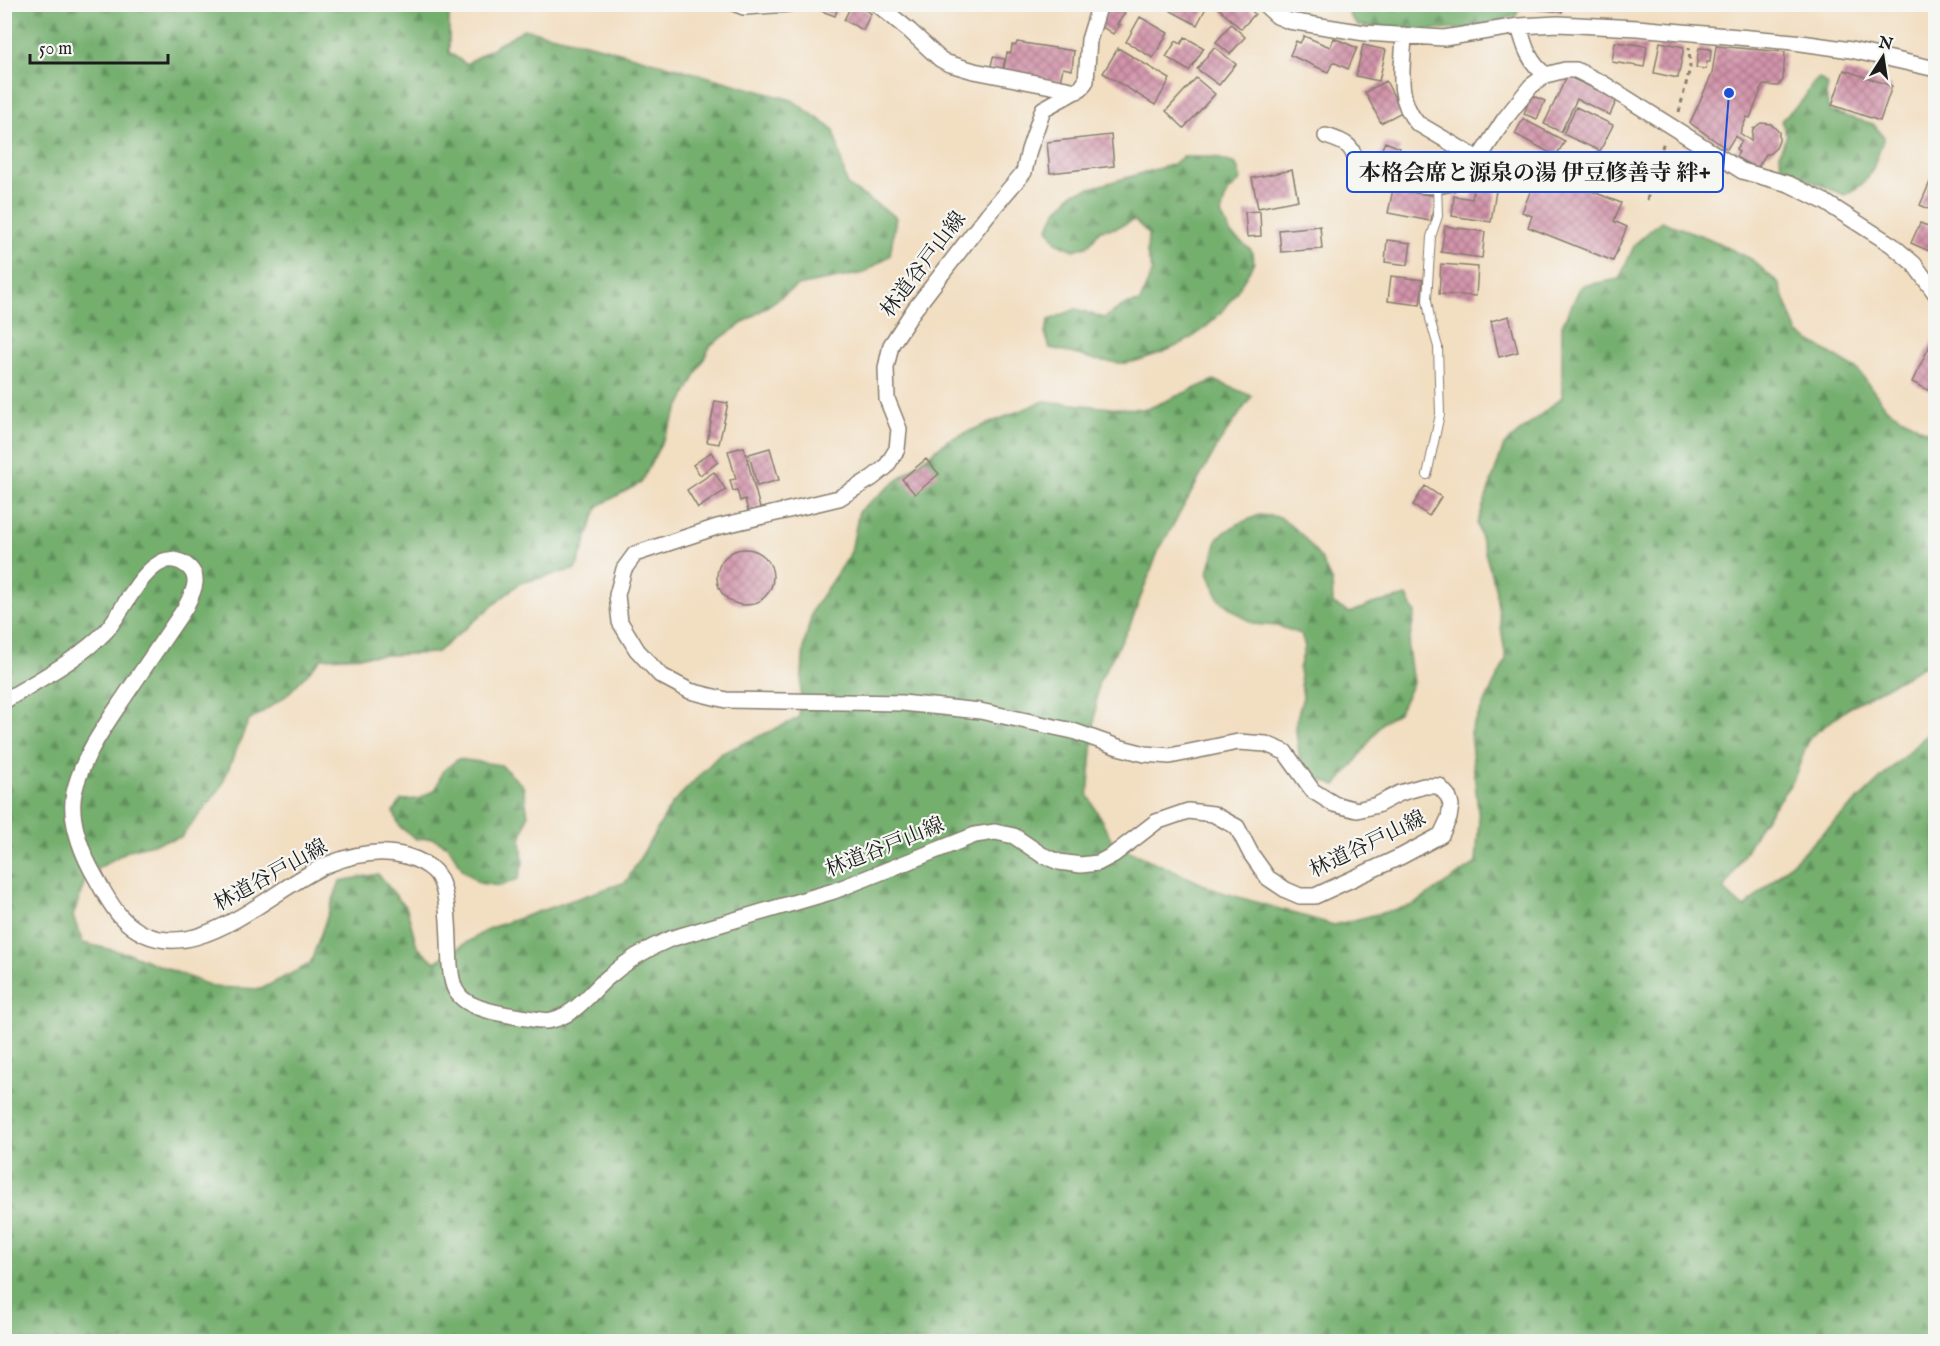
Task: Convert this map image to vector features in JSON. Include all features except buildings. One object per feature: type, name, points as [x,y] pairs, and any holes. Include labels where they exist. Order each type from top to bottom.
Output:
[{"type":"street","points":[[736,4],[744,7],[789,4]]},
{"type":"street","points":[[878,4],[947,63],[974,71],[1077,91],[1086,81],[1089,40],[1100,4]]},
{"type":"street","points":[[1264,4],[1277,16],[1289,21],[1365,33],[1444,38],[1519,26],[1558,24],[1637,28],[1794,42],[1851,50],[1935,69]]},
{"type":"street","points":[[1519,26],[1525,50],[1538,69],[1546,75]]},
{"type":"street","points":[[1404,35],[1403,102],[1410,115],[1417,123],[1478,159]]},
{"type":"street","points":[[1326,136],[1348,144],[1356,156],[1357,168],[1413,185],[1460,180],[1468,175],[1504,120],[1531,86],[1546,75],[1565,70],[1576,70],[1604,84],[1742,171],[1789,184],[1825,202],[1892,245],[1914,264],[1935,294]]},
{"type":"street","name":"林道谷戸山線","points":[[4,701],[82,652],[106,630],[153,568],[166,560],[178,560],[190,567],[195,576],[195,589],[190,599],[106,725],[85,762],[74,795],[75,825],[88,862],[108,900],[121,917],[141,932],[159,938],[181,940],[202,935],[230,923],[257,909],[327,865],[354,856],[381,853],[404,855],[422,862],[436,872],[445,893],[453,984],[458,995],[470,1004],[484,1009],[546,1021],[556,1020],[572,1012],[624,964],[644,950],[670,939],[834,891],[975,835],[995,832],[1014,836],[1042,855],[1059,862],[1081,865],[1098,863],[1113,855],[1156,822],[1188,811],[1213,814],[1237,827],[1251,854],[1268,878],[1300,896],[1315,896],[1402,856],[1441,835],[1449,818],[1451,806],[1448,795],[1439,786],[1424,786],[1400,793],[1377,805],[1358,810],[1335,804],[1312,791],[1285,752],[1266,744],[1238,742],[1170,756],[1145,754],[1073,731],[980,711],[902,703],[726,700],[690,691],[660,675],[637,650],[620,622],[617,595],[624,569],[635,554],[717,527],[839,498],[886,467],[897,448],[899,429],[887,399],[886,368],[891,345],[914,310],[988,214],[1024,172],[1043,110],[1077,91]]},
{"type":"lane","points":[[1427,475],[1440,414],[1438,347],[1427,300],[1431,237],[1438,216],[1437,184]]},
{"type":"green space","points":[[5,5],[449,5],[449,52],[466,64],[524,29],[594,45],[792,100],[834,130],[847,185],[896,217],[890,255],[864,273],[797,286],[711,345],[641,483],[598,506],[576,569],[520,583],[436,653],[322,658],[286,696],[248,722],[220,789],[181,837],[129,850],[87,875],[73,916],[83,943],[130,954],[214,987],[261,989],[310,964],[340,881],[378,874],[407,909],[417,946],[435,962],[490,928],[626,882],[672,804],[720,754],[799,718],[804,645],[813,609],[851,552],[859,511],[948,440],[1044,401],[1147,409],[1214,380],[1252,396],[1219,443],[1158,552],[1130,625],[1098,684],[1088,795],[1114,844],[1218,891],[1334,925],[1413,905],[1476,863],[1479,820],[1470,732],[1506,660],[1495,587],[1477,524],[1504,445],[1562,397],[1562,325],[1581,286],[1619,279],[1635,244],[1661,221],[1708,238],[1751,259],[1779,284],[1798,334],[1858,370],[1887,409],[1935,436],[1935,660],[1853,705],[1810,737],[1793,781],[1761,824],[1724,890],[1744,908],[1935,727],[1935,1341],[5,1342]]},
{"type":"green space","points":[[1355,5],[1520,5],[1516,16],[1465,29],[1430,30],[1358,26],[1349,15]]},
{"type":"green space","points":[[1819,78],[1828,85],[1826,95],[1829,111],[1873,124],[1884,137],[1872,172],[1862,184],[1844,195],[1781,168],[1780,152],[1787,135],[1781,121],[1800,103]]},
{"type":"green space","points":[[1183,157],[1214,157],[1236,164],[1241,179],[1226,195],[1221,214],[1231,234],[1251,250],[1254,262],[1236,293],[1215,318],[1190,339],[1138,361],[1107,362],[1050,348],[1045,333],[1049,320],[1076,309],[1104,318],[1124,305],[1140,302],[1152,271],[1147,254],[1148,233],[1134,220],[1116,228],[1100,230],[1089,245],[1074,250],[1056,242],[1048,228],[1056,212],[1073,193],[1171,165]]},
{"type":"green space","points":[[1259,515],[1280,517],[1303,536],[1321,559],[1332,583],[1333,604],[1350,613],[1372,604],[1407,596],[1415,613],[1408,648],[1413,683],[1399,712],[1382,723],[1354,764],[1336,785],[1313,777],[1300,760],[1295,725],[1303,697],[1299,669],[1305,647],[1301,634],[1278,626],[1253,624],[1219,600],[1208,572],[1218,537],[1236,525]]},
{"type":"green space","points":[[458,759],[501,765],[523,786],[528,815],[521,840],[523,863],[518,879],[500,886],[479,883],[463,870],[448,846],[433,838],[416,839],[400,827],[393,812],[401,800],[419,799],[436,789],[442,772]]},
{"type":"place","name":"本格会席と源泉の湯 伊豆修善寺 絆+","points":[[1729,93]]}]
